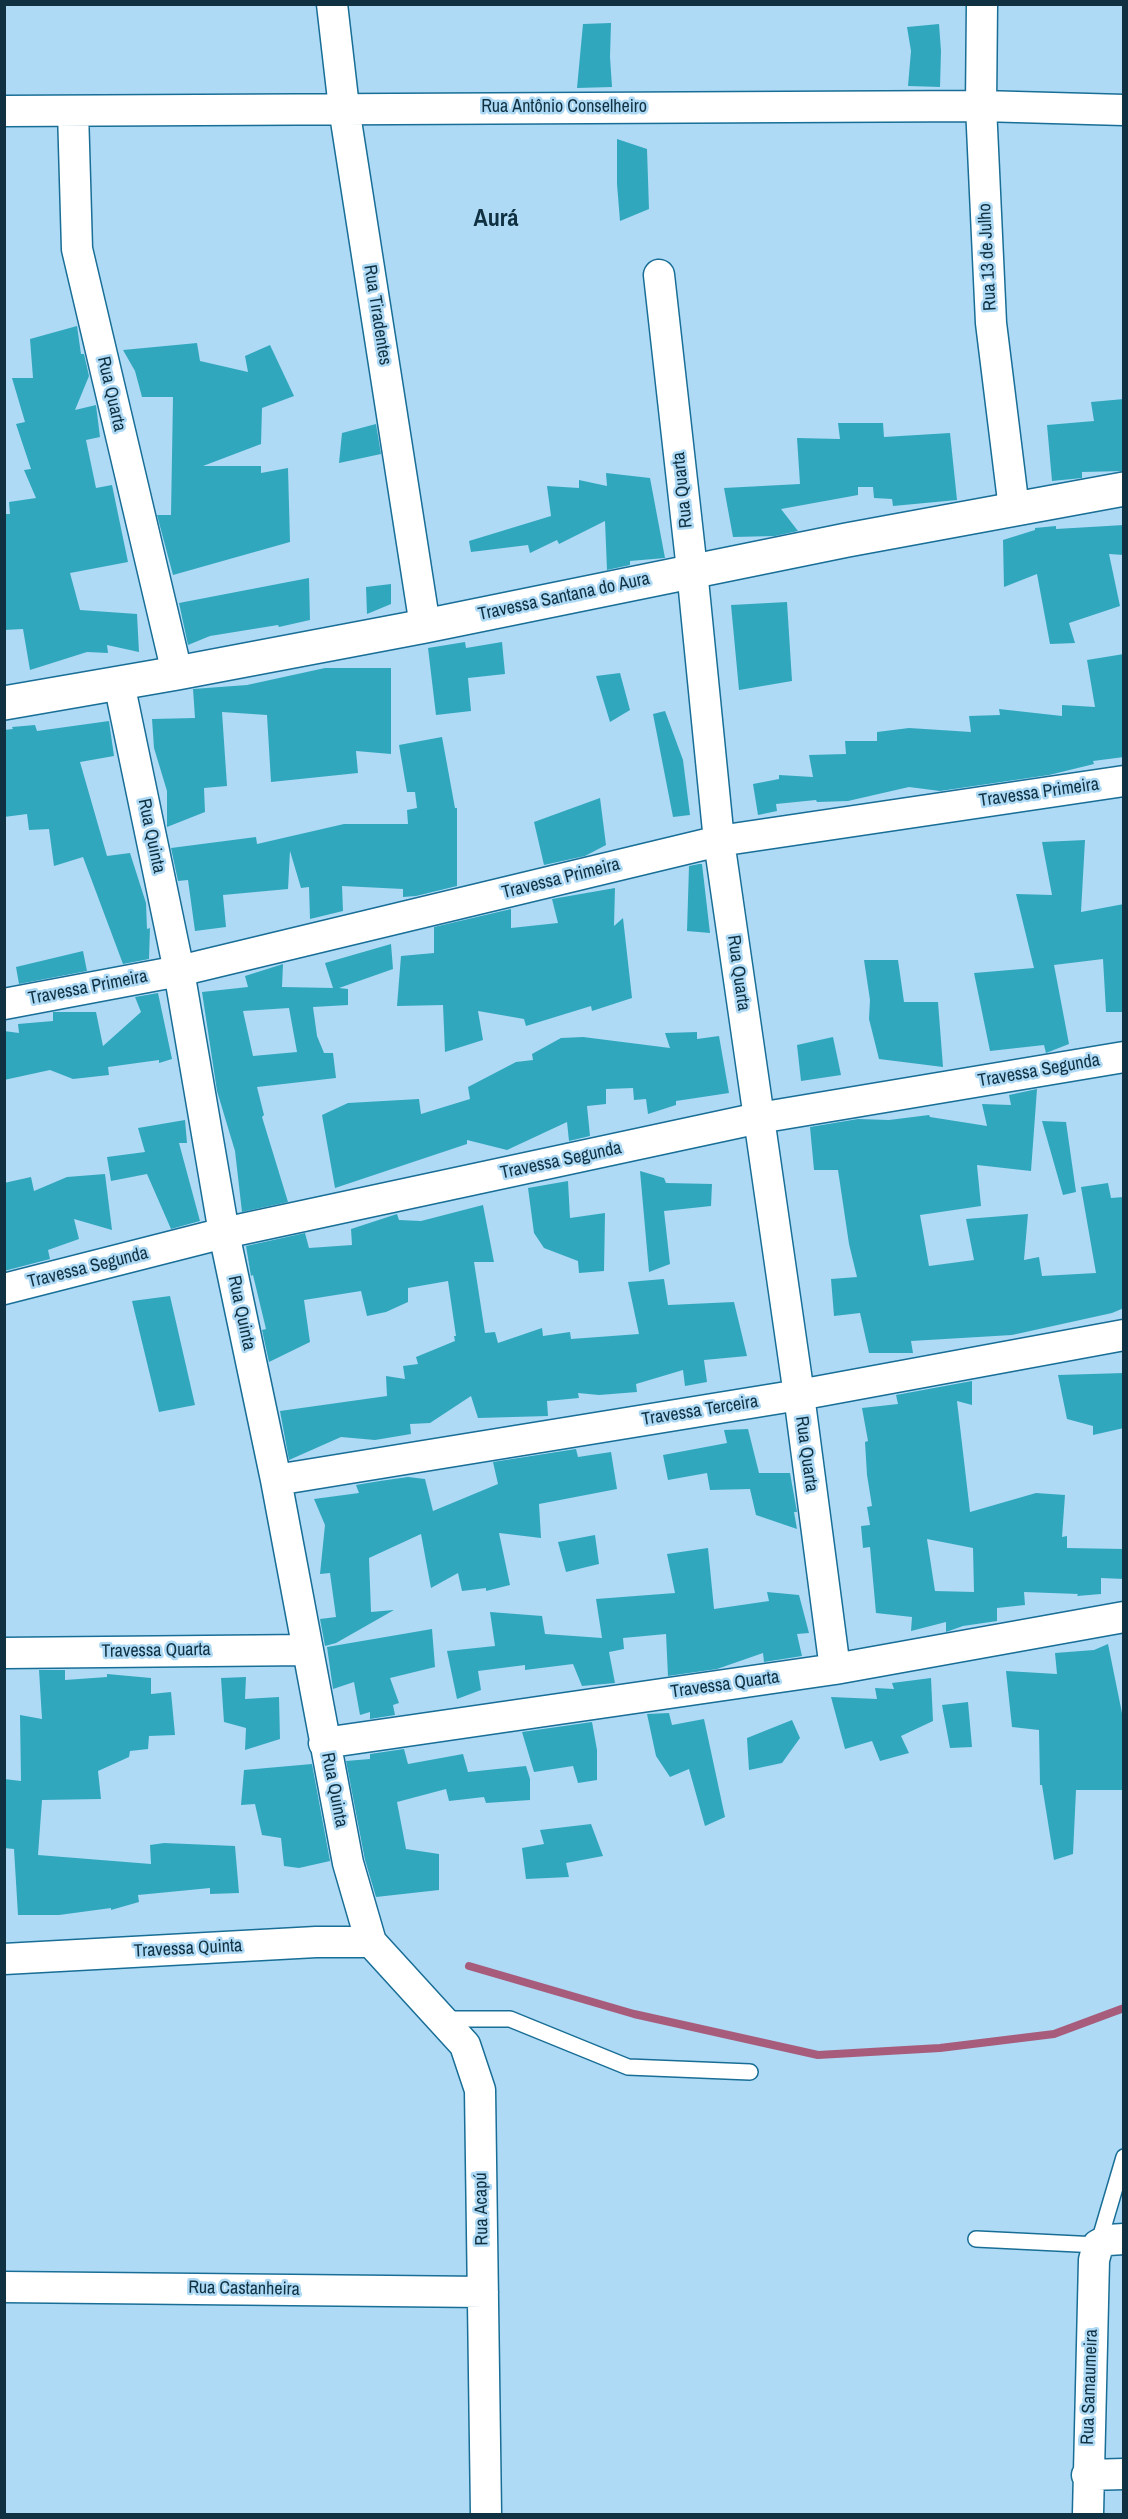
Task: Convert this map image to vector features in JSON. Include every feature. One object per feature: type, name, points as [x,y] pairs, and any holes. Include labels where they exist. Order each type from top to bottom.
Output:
[{"type":"street","name":"Rua Tiradentes","points":[[332,4],[344,108],[425,626]]},
{"type":"street","name":"Rua 13 de Julho","points":[[982,4],[981,106],[991,323],[1014,509]]},
{"type":"street","name":"Rua Antônio Conselheiro","points":[[4,111],[981,106],[1124,110]]},
{"type":"street","name":"Rua Quarta","points":[[73,111],[77,249],[177,673]]},
{"type":"street","name":"Rua Quarta","points":[[659,275],[719,841],[799,1395],[835,1669]]},
{"type":"street","name":"Travessa Santana do Aura","points":[[4,703],[425,626],[692,570],[1124,489]]},
{"type":"street","name":"Rua Quinta","points":[[118,682],[179,971],[224,1233],[276,1479],[348,1863],[371,1942]]},
{"type":"street","name":"Travessa Primeira","points":[[4,1004],[179,971],[719,841],[1124,781]]},
{"type":"street","name":"Travessa Segunda","points":[[4,1289],[224,1233],[759,1118],[1124,1057]]},
{"type":"street","name":"Travessa Terceira","points":[[276,1479],[799,1395],[1124,1335]]},
{"type":"street","name":"Travessa Quarta","points":[[324,1743],[835,1669],[1124,1617]]},
{"type":"street","name":"Travessa Quarta","points":[[4,1653],[308,1650]]},
{"type":"street","name":"Travessa Quinta","points":[[4,1959],[316,1942],[371,1942]]},
{"type":"street","name":"Rua Acapú","points":[[371,1942],[465,2045],[480,2090],[486,2514]]},
{"type":"street","name":"Rua Samaumeira","points":[[1088,2514],[1087,2475],[1105,2248]]},
{"type":"street","name":"Rua Castanheira","points":[[4,2287],[483,2292]]},
{"type":"street","points":[[1087,2475],[1124,2474]]},
{"type":"lane","points":[[441,2019],[510,2019],[628,2067],[750,2072]]},
{"type":"lane","points":[[976,2239],[1105,2248],[1124,2157]]},
{"type":"building","points":[[611,23],[612,87],[577,88],[583,24]]},
{"type":"building","points":[[939,24],[940,87],[908,86],[911,51],[907,27]]},
{"type":"building","points":[[617,139],[647,149],[649,209],[620,221],[617,184]]},
{"type":"building","points":[[77,326],[81,354],[84,354],[89,376],[75,410],[96,405],[100,437],[86,440],[96,488],[112,485],[128,562],[70,573],[80,610],[137,614],[139,652],[107,645],[108,653],[87,652],[30,670],[23,629],[4,630],[4,514],[10,514],[9,502],[36,498],[24,470],[31,469],[16,424],[25,422],[12,378],[33,378],[30,339]]},
{"type":"building","points":[[197,343],[200,361],[248,372],[245,356],[270,345],[294,396],[262,408],[261,444],[203,466],[261,466],[261,473],[288,468],[290,542],[173,575],[157,515],[171,515],[173,397],[142,397],[135,371],[123,350]]},
{"type":"building","points":[[1124,399],[1124,471],[1082,472],[1082,478],[1052,481],[1047,425],[1094,421],[1091,402]]},
{"type":"building","points":[[838,423],[883,423],[884,437],[950,433],[957,500],[893,506],[892,499],[874,498],[873,487],[858,487],[858,495],[781,509],[798,531],[775,536],[733,537],[724,488],[800,484],[797,438],[840,439]]},
{"type":"building","points":[[376,424],[381,454],[339,463],[342,433]]},
{"type":"building","points":[[606,473],[650,478],[665,558],[630,561],[630,565],[607,570],[605,521],[559,544],[557,540],[530,553],[528,545],[471,552],[469,541],[551,516],[547,486],[579,488],[579,480],[607,486]]},
{"type":"building","points":[[1124,525],[1124,555],[1109,554],[1120,606],[1069,623],[1075,643],[1050,644],[1037,574],[1004,587],[1003,540],[1035,530],[1035,528]]},
{"type":"building","points":[[309,578],[310,620],[279,627],[278,625],[210,636],[188,645],[179,603]]},
{"type":"building","points":[[391,584],[391,604],[367,614],[366,587]]},
{"type":"building","points":[[787,602],[792,681],[739,690],[731,605]]},
{"type":"building","points":[[465,642],[466,648],[502,642],[505,674],[468,678],[471,711],[436,715],[428,648]]},
{"type":"building","points":[[1124,654],[1124,757],[1093,761],[1094,764],[1049,775],[940,791],[909,787],[848,801],[817,802],[816,800],[776,804],[777,811],[758,815],[753,784],[779,779],[779,775],[813,777],[809,755],[846,754],[845,741],[877,741],[877,732],[909,728],[971,732],[969,716],[1000,715],[999,709],[1062,716],[1062,705],[1095,707],[1087,660]]},
{"type":"building","points":[[325,668],[391,668],[391,754],[356,751],[358,773],[271,782],[267,715],[222,712],[227,786],[204,788],[205,812],[167,827],[167,791],[154,748],[152,719],[195,718],[193,689],[247,685]]},
{"type":"building","points":[[620,673],[630,710],[610,722],[596,676]]},
{"type":"building","points":[[665,711],[683,760],[690,815],[673,817],[653,714]]},
{"type":"building","points":[[109,721],[114,756],[80,762],[107,856],[130,853],[146,903],[147,929],[150,928],[149,959],[123,964],[83,857],[54,866],[49,829],[29,830],[27,814],[4,817],[4,730],[35,725],[37,731]]},
{"type":"building","points":[[442,737],[455,808],[457,808],[457,886],[403,897],[403,889],[342,886],[343,911],[310,919],[309,887],[301,888],[290,851],[288,889],[223,895],[226,927],[195,931],[188,880],[178,881],[171,848],[256,837],[257,844],[344,824],[408,824],[407,810],[417,808],[415,792],[407,792],[399,745]]},
{"type":"building","points":[[600,798],[606,845],[585,856],[544,865],[534,822]]},
{"type":"building","points":[[1085,840],[1081,912],[1124,904],[1124,1012],[1106,1012],[1103,959],[1054,965],[1069,1044],[1046,1053],[1044,1045],[990,1051],[974,973],[1034,968],[1016,894],[1052,895],[1042,842]]},
{"type":"building","points":[[702,864],[710,933],[687,931],[689,866]]},
{"type":"building","points":[[615,888],[614,926],[623,918],[632,998],[592,1011],[591,1006],[526,1026],[524,1019],[478,1011],[483,1040],[445,1052],[443,1005],[397,1006],[401,956],[434,953],[434,927],[511,909],[511,928],[558,923],[552,899]]},
{"type":"building","points":[[391,944],[393,969],[339,988],[348,989],[348,1005],[313,1007],[317,1036],[324,1053],[333,1053],[336,1078],[257,1087],[264,1115],[262,1117],[288,1202],[242,1212],[235,1151],[217,1091],[202,992],[248,987],[245,976],[283,964],[282,987],[333,988],[325,963]],"holes":[[[289,1008],[297,1052],[253,1056],[243,1011]]]},
{"type":"building","points":[[83,951],[87,971],[19,984],[16,967]]},
{"type":"building","points":[[864,960],[898,960],[904,1002],[938,1002],[943,1067],[879,1059],[869,1019],[870,1000]]},
{"type":"building","points":[[158,993],[172,1059],[159,1063],[159,1060],[108,1067],[109,1075],[73,1079],[50,1070],[4,1080],[4,1031],[19,1033],[18,1024],[53,1021],[53,1012],[96,1012],[103,1046],[141,1012],[135,997]]},
{"type":"building","points":[[697,1032],[697,1039],[719,1036],[729,1093],[676,1101],[676,1105],[648,1114],[646,1099],[634,1100],[633,1088],[606,1089],[606,1104],[587,1106],[590,1136],[569,1141],[567,1122],[507,1150],[467,1140],[467,1144],[335,1188],[322,1115],[348,1103],[419,1099],[421,1114],[470,1099],[468,1087],[516,1062],[533,1060],[532,1054],[561,1038],[583,1037],[670,1048],[665,1033]]},
{"type":"building","points":[[833,1037],[841,1075],[801,1081],[797,1045]]},
{"type":"building","points":[[1037,1089],[1031,1171],[977,1165],[981,1206],[920,1215],[929,1266],[974,1260],[966,1219],[1028,1214],[1024,1260],[1039,1257],[1042,1276],[1096,1273],[1081,1187],[1108,1183],[1111,1198],[1124,1197],[1124,1308],[1112,1313],[1012,1335],[911,1341],[913,1353],[869,1353],[860,1313],[834,1316],[831,1279],[857,1277],[849,1244],[838,1170],[814,1170],[810,1127],[858,1119],[889,1120],[929,1115],[987,1126],[982,1104],[1011,1105],[1009,1095]]},
{"type":"building","points":[[185,1120],[187,1143],[179,1143],[200,1221],[171,1229],[147,1174],[111,1181],[107,1157],[145,1152],[138,1128]]},
{"type":"building","points":[[1042,1121],[1066,1122],[1076,1192],[1063,1195]]},
{"type":"building","points":[[640,1171],[664,1178],[666,1183],[712,1184],[711,1206],[664,1211],[670,1264],[649,1272]]},
{"type":"building","points":[[105,1174],[112,1230],[74,1219],[79,1239],[48,1250],[50,1259],[4,1271],[4,1183],[31,1177],[34,1191],[67,1177]]},
{"type":"building","points":[[568,1181],[570,1218],[605,1213],[604,1271],[579,1273],[578,1261],[544,1248],[534,1233],[528,1188]]},
{"type":"building","points":[[483,1205],[494,1262],[474,1262],[485,1333],[495,1332],[498,1343],[542,1328],[543,1336],[570,1332],[571,1339],[639,1334],[628,1282],[664,1279],[668,1305],[734,1302],[747,1356],[704,1360],[707,1382],[685,1386],[683,1370],[636,1384],[637,1392],[599,1395],[578,1393],[579,1398],[547,1401],[548,1416],[478,1418],[471,1396],[430,1423],[410,1424],[411,1434],[375,1440],[341,1437],[289,1460],[280,1411],[387,1396],[386,1376],[405,1379],[403,1366],[418,1364],[416,1357],[455,1341],[448,1281],[408,1288],[408,1302],[386,1312],[367,1316],[361,1291],[304,1300],[310,1342],[269,1362],[262,1330],[266,1329],[253,1275],[251,1276],[246,1246],[305,1233],[309,1248],[352,1245],[351,1229],[397,1214],[399,1220],[421,1221]]},
{"type":"building","points":[[170,1296],[195,1405],[159,1412],[132,1301]]},
{"type":"building","points":[[1124,1373],[1124,1428],[1093,1435],[1093,1426],[1067,1419],[1058,1375]]},
{"type":"building","points":[[972,1381],[972,1405],[957,1401],[970,1512],[1036,1493],[1065,1495],[1062,1537],[1067,1536],[1067,1548],[1124,1549],[1124,1579],[1101,1578],[1101,1594],[1077,1596],[1078,1594],[1024,1592],[1025,1605],[997,1608],[997,1621],[963,1626],[946,1632],[946,1622],[911,1631],[912,1617],[876,1613],[870,1547],[863,1548],[861,1526],[870,1525],[867,1507],[872,1506],[867,1475],[865,1442],[868,1441],[862,1408],[898,1404],[896,1395]],"holes":[[[927,1539],[973,1548],[974,1592],[935,1591]]]},
{"type":"building","points":[[748,1429],[759,1473],[790,1473],[797,1512],[794,1512],[797,1529],[756,1515],[750,1489],[710,1490],[707,1473],[668,1480],[663,1455],[727,1443],[724,1430]]},
{"type":"building","points":[[576,1449],[578,1457],[611,1452],[617,1489],[539,1504],[541,1538],[499,1533],[510,1585],[486,1591],[486,1588],[462,1591],[458,1573],[431,1588],[421,1534],[369,1558],[371,1612],[394,1610],[336,1643],[325,1646],[320,1619],[336,1617],[330,1573],[320,1574],[325,1525],[314,1499],[359,1493],[356,1485],[408,1477],[425,1479],[433,1511],[498,1484],[493,1462]]},
{"type":"building","points":[[595,1535],[599,1564],[566,1572],[558,1542]]},
{"type":"building","points":[[708,1548],[714,1609],[769,1601],[767,1592],[799,1595],[809,1633],[797,1634],[802,1656],[764,1662],[763,1653],[717,1669],[668,1676],[666,1634],[623,1638],[624,1649],[609,1652],[615,1683],[582,1686],[573,1664],[525,1670],[525,1665],[478,1671],[481,1690],[457,1699],[447,1651],[495,1646],[490,1612],[542,1616],[545,1634],[602,1638],[596,1599],[675,1593],[667,1554]]},
{"type":"building","points":[[432,1629],[435,1667],[390,1678],[399,1703],[393,1705],[395,1715],[370,1719],[370,1712],[360,1715],[354,1682],[333,1689],[327,1647]]},
{"type":"building","points":[[1108,1644],[1124,1723],[1124,1790],[1076,1790],[1073,1854],[1054,1860],[1042,1785],[1040,1785],[1039,1730],[1012,1727],[1006,1671],[1057,1674],[1055,1653],[1094,1650]]},
{"type":"building","points":[[39,1670],[65,1670],[65,1680],[107,1677],[107,1674],[151,1678],[151,1694],[171,1692],[175,1735],[149,1736],[148,1749],[130,1751],[129,1757],[98,1771],[101,1799],[42,1800],[38,1855],[151,1864],[150,1845],[164,1843],[235,1846],[239,1893],[210,1894],[210,1888],[138,1895],[139,1902],[111,1910],[111,1908],[59,1915],[18,1915],[14,1849],[4,1848],[4,1779],[21,1781],[20,1715],[42,1719]]},
{"type":"building","points":[[246,1677],[245,1699],[279,1697],[280,1739],[245,1750],[246,1728],[224,1722],[221,1678]]},
{"type":"building","points":[[931,1678],[933,1721],[901,1736],[909,1753],[880,1761],[872,1741],[845,1749],[831,1697],[877,1699],[875,1688],[894,1689],[892,1683]]},
{"type":"building","points":[[968,1702],[972,1747],[950,1748],[942,1705]]},
{"type":"building","points":[[669,1713],[672,1725],[704,1719],[725,1817],[705,1826],[689,1769],[670,1777],[656,1756],[647,1714]]},
{"type":"building","points":[[792,1720],[800,1738],[782,1763],[749,1770],[747,1738]]},
{"type":"building","points":[[592,1722],[597,1750],[597,1780],[578,1783],[573,1766],[534,1772],[522,1732]]},
{"type":"building","points":[[404,1749],[408,1764],[463,1754],[468,1772],[526,1766],[530,1779],[530,1800],[486,1803],[484,1797],[449,1801],[446,1789],[397,1802],[406,1849],[439,1854],[439,1890],[376,1897],[365,1860],[346,1761],[370,1759],[370,1754]]},
{"type":"building","points":[[312,1764],[330,1861],[299,1868],[284,1866],[281,1838],[262,1835],[255,1804],[241,1805],[244,1770]]},
{"type":"building","points":[[591,1824],[603,1856],[566,1863],[569,1877],[526,1879],[522,1848],[544,1844],[540,1830]]},
{"type":"waterway","points":[[469,1966],[634,2014],[818,2055],[940,2048],[1054,2034],[1124,2008]]},
{"type":"district","name":"Aurá","points":[[496,220]]}]
